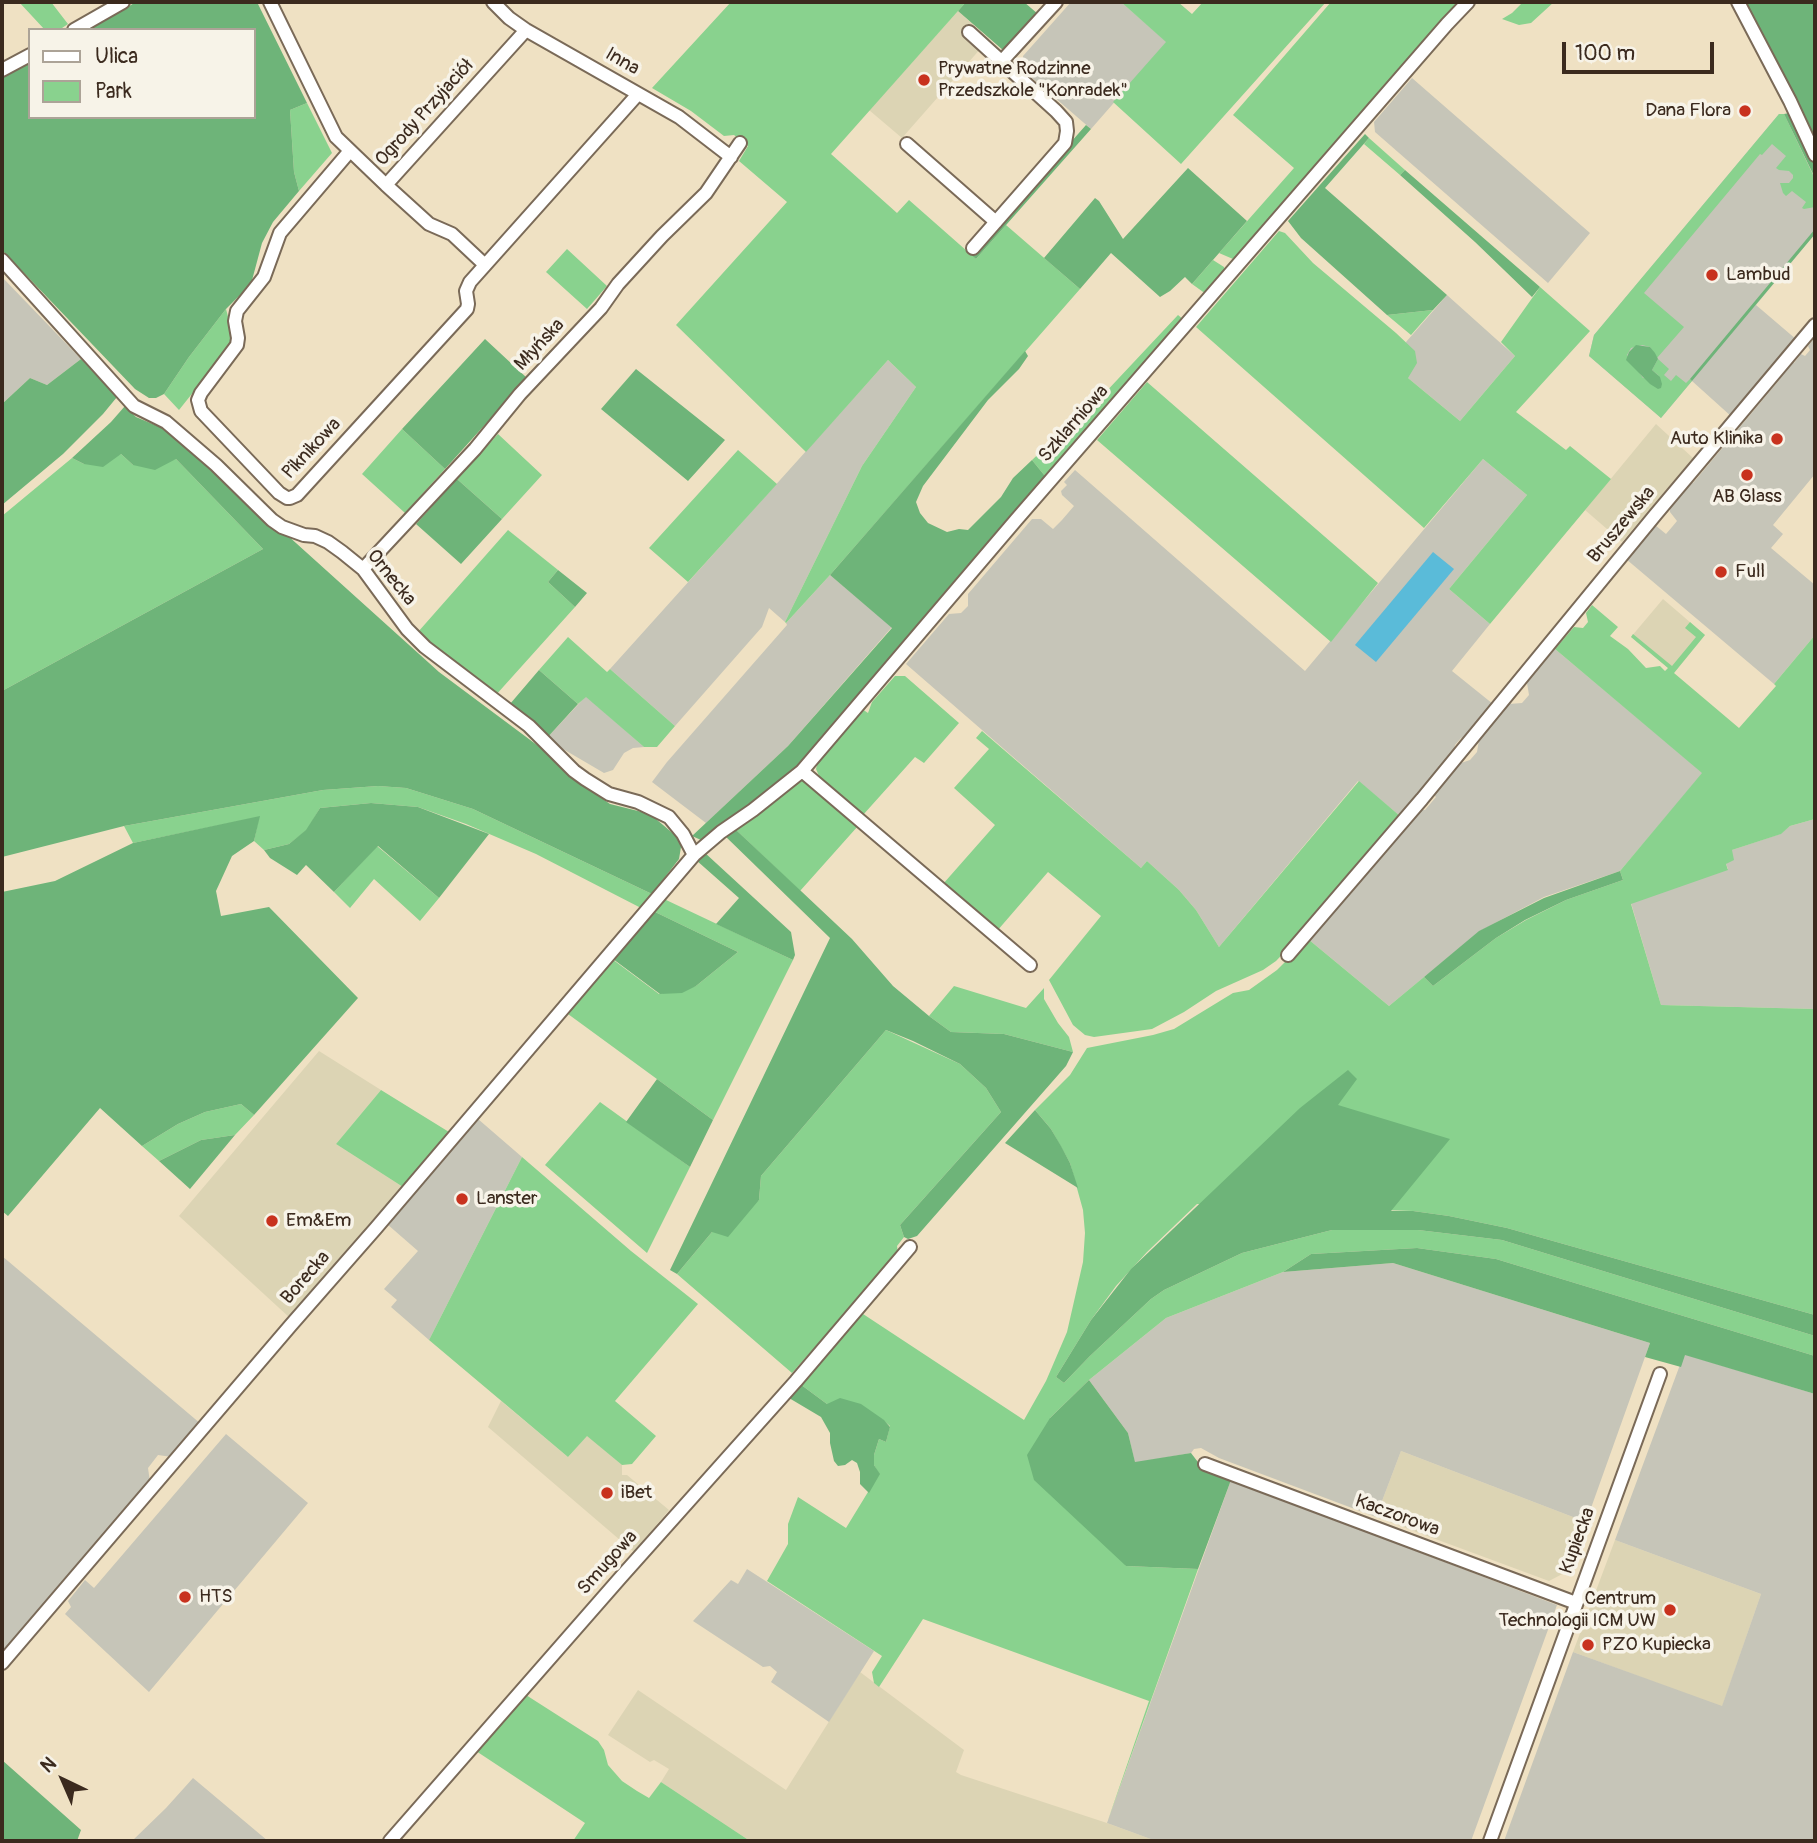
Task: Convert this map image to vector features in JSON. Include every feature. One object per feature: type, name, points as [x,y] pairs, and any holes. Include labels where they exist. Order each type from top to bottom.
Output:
[{"type":"street","points":[[78,28],[123,2]]},
{"type":"street","name":"Ogrody Przyjaciół","points":[[270,2],[336,137],[386,185],[526,30]]},
{"type":"street","name":"Inna","points":[[493,2],[526,30],[679,117],[731,158]]},
{"type":"street","points":[[1002,61],[1056,2]]},
{"type":"street","name":"Szklarniowa","points":[[694,855],[802,771],[1016,520],[1468,2]]},
{"type":"street","points":[[1738,2],[1815,155]]},
{"type":"street","points":[[969,32],[1056,111],[1066,122],[1067,131],[1065,143],[973,248]]},
{"type":"street","points":[[2,70],[28,56]]},
{"type":"street","name":"Piknikowa","points":[[349,152],[280,233],[264,277],[237,312],[237,345],[198,400],[201,411],[283,496],[290,498],[297,495],[467,309],[468,286],[638,94]]},
{"type":"street","name":"Młyńska","points":[[363,569],[475,449],[520,394],[601,308],[618,284],[706,193],[740,143]]},
{"type":"street","points":[[907,144],[996,222]]},
{"type":"street","points":[[386,185],[429,224],[452,234],[485,265]]},
{"type":"street","name":"Ornecka","points":[[2,260],[134,406],[166,422],[216,465],[272,520],[282,527],[328,542],[363,569],[419,642],[529,726],[585,779],[609,794],[638,802],[669,817],[677,824],[694,855]]},
{"type":"street","name":"Bruszewska","points":[[1288,955],[1815,325]]},
{"type":"street","points":[[802,771],[1030,965]]},
{"type":"street","name":"Borecka","points":[[2,1663],[694,855]]},
{"type":"street","name":"Smugowa","points":[[390,1841],[911,1247]]},
{"type":"street","name":"Kupiecka","points":[[1490,1841],[1660,1374]]},
{"type":"street","name":"Kaczorowa","points":[[1205,1464],[1576,1603]]},
{"type":"shaded area","points":[[1071,2],[1121,2],[1167,42],[1091,129],[1024,71],[1023,56]]},
{"type":"shaded area","name":"Prywatne Rodzinne Przedszkole \"Konradek\"","points":[[958,11],[989,39],[902,138],[869,110]]},
{"type":"shaded area","points":[[1412,78],[1590,233],[1548,283],[1375,132],[1374,122]]},
{"type":"shaded area","name":"Lambud","points":[[1779,114],[1784,114],[1815,179],[1815,234],[1756,305],[1797,340],[1732,417],[1692,381],[1661,418],[1589,356],[1594,335]]},
{"type":"shaded area","points":[[2,277],[81,359],[47,385],[30,378],[2,404]]},
{"type":"shaded area","points":[[1447,295],[1515,356],[1460,421],[1408,378],[1406,342]]},
{"type":"shaded area","name":"Full","points":[[1815,337],[1815,474],[1773,525],[1783,534],[1771,548],[1815,585],[1815,635],[1774,684],[1626,559],[1652,525],[1666,534],[1672,527],[1677,521],[1670,512],[1670,503],[1690,480],[1693,483],[1780,379],[1777,375],[1789,361],[1794,363],[1801,354],[1805,356]]},
{"type":"shaded area","points":[[888,360],[916,387],[862,466],[785,622],[769,608],[762,627],[675,726],[610,669]]},
{"type":"shaded area","points":[[1656,424],[1693,458],[1622,542],[1585,510]]},
{"type":"shaded area","points":[[1483,459],[1527,495],[1449,589],[1490,624],[1452,671],[1493,704],[1455,745],[1454,751],[1400,816],[1358,781],[1219,947],[1196,910],[1179,890],[1147,861],[1141,868],[906,664],[949,614],[961,613],[968,606],[968,594],[1032,519],[1041,519],[1053,529],[1062,520],[1074,506],[1061,491],[1067,485],[1064,482],[1075,470],[1305,671]]},
{"type":"shaded area","points":[[830,575],[892,627],[788,746],[706,823],[652,782]]},
{"type":"shaded area","points":[[1663,599],[1705,635],[1674,673],[1631,637]]},
{"type":"shaded area","points":[[1555,649],[1703,773],[1620,871],[1544,897],[1480,931],[1389,1006],[1308,939],[1420,810],[1425,810],[1436,797],[1433,794],[1461,763],[1470,760],[1477,752],[1479,740],[1509,704],[1522,703],[1529,695],[1527,683]]},
{"type":"shaded area","points":[[586,696],[644,747],[633,748],[624,753],[613,770],[604,773],[546,739]]},
{"type":"shaded area","points":[[1815,819],[1815,1009],[1661,1005],[1631,903],[1728,869],[1726,864],[1732,850],[1780,834],[1790,826]]},
{"type":"shaded area","points":[[319,1051],[381,1090],[336,1144],[403,1187],[290,1318],[179,1216]]},
{"type":"shaded area","points":[[478,1119],[522,1157],[429,1340],[391,1307],[397,1300],[384,1289],[418,1251],[387,1224]]},
{"type":"shaded area","points":[[2,1256],[201,1424],[172,1457],[158,1455],[148,1468],[150,1482],[2,1653]]},
{"type":"shaded area","points":[[1393,1263],[1650,1343],[1586,1522],[1401,1451],[1376,1517],[1219,1458],[1201,1448],[1194,1449],[1191,1453],[1135,1463],[1128,1433],[1089,1380],[1166,1318],[1283,1272]]},
{"type":"shaded area","points":[[1684,1354],[1815,1394],[1815,1841],[1504,1841],[1573,1652],[1722,1706],[1761,1594],[1615,1540]]},
{"type":"shaded area","name":"iBet","points":[[501,1401],[568,1457],[587,1435],[622,1465],[622,1475],[627,1475],[669,1510],[634,1552],[488,1427]]},
{"type":"shaded area","points":[[226,1434],[308,1503],[149,1692],[65,1614],[71,1607],[68,1601],[85,1580],[94,1588]]},
{"type":"shaded area","points":[[1401,1451],[1586,1522],[1568,1571],[1549,1581],[1376,1517]]},
{"type":"shaded area","points":[[1231,1480],[1557,1605],[1471,1841],[1156,1841],[1107,1823]]},
{"type":"shaded area","points":[[1615,1540],[1761,1594],[1722,1707],[1573,1652]]},
{"type":"shaded area","points":[[747,1569],[874,1651],[829,1722],[771,1682],[777,1672],[770,1666],[763,1667],[693,1621],[731,1580],[738,1584]]},
{"type":"shaded area","points":[[860,1672],[964,1750],[956,1772],[961,1775],[1156,1841],[750,1841],[661,1782],[669,1769],[654,1760],[650,1762],[608,1735],[638,1690],[786,1790]]},
{"type":"shaded area","points":[[193,1778],[268,1841],[132,1841]]},
{"type":"green space","points":[[19,2],[51,2],[68,24],[62,28],[43,28]]},
{"type":"green space","points":[[136,2],[257,2],[307,103],[290,110],[294,172],[299,191],[273,222],[262,243],[251,284],[226,309],[164,394],[156,398],[149,398],[135,389],[2,250],[2,74],[28,61],[28,119],[256,119],[256,28],[92,28]]},
{"type":"green space","points":[[731,2],[966,2],[831,154],[897,213],[909,200],[976,259],[1006,225],[1080,289],[786,623],[862,466],[916,387],[888,360],[806,452],[676,325],[787,202],[739,161],[748,146],[734,135],[724,136],[691,111],[652,88]]},
{"type":"green space","points":[[966,2],[1024,2],[1038,14],[1004,51],[958,11]]},
{"type":"green space","points":[[1121,2],[1178,2],[1192,14],[1203,2],[1326,2],[1181,164],[1113,102],[1166,42]]},
{"type":"green space","points":[[1331,2],[1461,2],[1435,28],[1233,259],[1219,253],[1294,168],[1233,115]]},
{"type":"green space","points":[[1523,2],[1554,2],[1531,23],[1519,25],[1502,19]]},
{"type":"green space","points":[[1743,2],[1815,2],[1815,146]]},
{"type":"green space","points":[[307,103],[332,153],[299,191],[294,172],[290,110]]},
{"type":"green space","points":[[1789,113],[1813,157],[1814,176],[1784,114]]},
{"type":"green space","points":[[1779,114],[1784,114],[1815,179],[1815,207],[1804,209],[1802,208],[1806,202],[1792,191],[1786,196],[1783,193],[1780,183],[1789,183],[1793,175],[1789,171],[1776,168],[1786,156],[1772,144],[1760,154],[1644,293],[1684,327],[1657,358],[1650,347],[1642,345],[1631,348],[1627,355],[1643,378],[1660,380],[1652,370],[1658,359],[1669,369],[1664,375],[1671,381],[1676,375],[1686,383],[1690,379],[1692,381],[1661,418],[1589,356],[1594,335]]},
{"type":"green space","points":[[1086,125],[1091,129],[976,259],[971,255]]},
{"type":"green space","points":[[1365,134],[1369,138],[1325,188],[1447,295],[1433,310],[1387,315],[1301,238],[1288,221]]},
{"type":"green space","points":[[1369,138],[1405,170],[1400,175],[1364,144]]},
{"type":"green space","points":[[1188,168],[1247,221],[1192,284],[1185,277],[1160,297],[1111,253],[1080,289],[1044,258],[1095,198],[1123,239]]},
{"type":"green space","points":[[1405,170],[1540,287],[1532,297],[1400,175]]},
{"type":"green space","points":[[1815,229],[1815,234],[1692,381],[1690,379]]},
{"type":"green space","points":[[1279,231],[1285,233],[1313,263],[1415,351],[1417,363],[1408,378],[1460,421],[1515,356],[1501,342],[1540,287],[1590,331],[1516,412],[1566,450],[1570,446],[1611,479],[1490,624],[1449,589],[1527,495],[1483,459],[1424,528],[1196,327]]},
{"type":"green space","points":[[567,249],[607,286],[587,309],[546,272]]},
{"type":"green space","points":[[1213,260],[1224,267],[1225,272],[1206,294],[1192,284]]},
{"type":"green space","points":[[226,309],[234,339],[179,410],[164,394]]},
{"type":"green space","points":[[1433,310],[1411,335],[1387,315]]},
{"type":"green space","points":[[1178,315],[1184,320],[1045,476],[1032,460],[1060,434],[1072,428]]},
{"type":"green space","points":[[485,339],[527,378],[445,469],[402,429]]},
{"type":"green space","points":[[1636,345],[1650,347],[1655,353],[1658,359],[1652,370],[1660,377],[1661,388],[1650,384],[1626,360]]},
{"type":"green space","points":[[1025,351],[1028,356],[1019,369],[988,400],[923,486],[916,502],[928,523],[947,532],[968,530],[1032,460],[1045,476],[804,761],[780,783],[701,840],[692,836],[788,746],[892,628],[830,575]]},
{"type":"green space","points":[[81,359],[117,397],[63,454],[2,505],[2,404],[30,378],[47,385]]},
{"type":"green space","points":[[636,369],[725,440],[688,481],[601,409]]},
{"type":"green space","points":[[1147,382],[1378,583],[1331,642],[1097,440]]},
{"type":"green space","points":[[125,406],[136,417],[174,433],[439,672],[549,754],[580,783],[610,804],[650,814],[682,841],[679,859],[652,894],[473,809],[406,788],[378,786],[323,790],[124,826],[2,857],[2,691],[263,549],[176,459],[155,470],[133,465],[121,454],[103,467],[84,464],[72,458]]},
{"type":"green space","points":[[402,429],[445,469],[405,513],[362,474]]},
{"type":"green space","points":[[498,434],[542,475],[502,519],[457,479]]},
{"type":"green space","points":[[738,450],[777,484],[688,582],[649,548]]},
{"type":"green space","points":[[121,454],[133,465],[176,459],[263,549],[2,691],[2,516],[72,458],[84,464]]},
{"type":"green space","points":[[457,479],[502,519],[461,564],[416,524]]},
{"type":"green space","points":[[508,530],[558,570],[548,582],[575,607],[495,696],[418,636],[418,632]]},
{"type":"green space","points":[[558,570],[587,593],[575,607],[548,582]]},
{"type":"green space","points":[[1592,605],[1618,627],[1610,636],[1628,649],[1646,668],[1660,666],[1665,671],[1668,668],[1631,637],[1633,634],[1672,666],[1696,637],[1685,628],[1690,622],[1705,635],[1674,673],[1739,728],[1815,635],[1815,819],[1790,826],[1781,834],[1732,850],[1734,860],[1726,864],[1728,870],[1631,904],[1661,1005],[1815,1009],[1815,1315],[1507,1228],[1449,1216],[1413,1211],[1197,1204],[1116,1286],[1091,1320],[1056,1377],[1064,1383],[1151,1299],[1164,1290],[1242,1253],[1332,1230],[1418,1230],[1502,1240],[1815,1336],[1815,1356],[1496,1259],[1417,1248],[1311,1254],[1283,1272],[1166,1318],[1089,1380],[1050,1418],[1126,1566],[1198,1569],[1107,1823],[1149,1701],[923,1619],[879,1687],[874,1683],[872,1672],[882,1656],[767,1581],[788,1544],[788,1524],[798,1497],[846,1528],[879,1474],[874,1465],[874,1455],[879,1439],[886,1442],[890,1426],[883,1420],[827,1404],[800,1384],[860,1312],[1024,1420],[1046,1381],[1067,1332],[1083,1262],[1085,1233],[1083,1210],[1070,1163],[1051,1129],[1035,1110],[1070,1075],[1087,1048],[1174,1029],[1233,993],[1249,990],[1277,970],[1308,939],[1389,1006],[1424,977],[1433,986],[1496,938],[1526,920],[1566,900],[1623,880],[1620,871],[1702,773],[1555,649],[1574,627],[1583,628],[1588,622],[1586,613]]},
{"type":"green space","points":[[568,637],[607,672],[610,669],[675,726],[657,747],[644,747],[586,697],[578,704],[539,670]]},
{"type":"green space","points":[[539,670],[578,704],[546,739],[510,704]]},
{"type":"green space","points":[[895,676],[905,676],[959,723],[924,763],[915,757],[863,815],[819,776],[816,769],[819,757],[862,709],[868,713],[872,702]]},
{"type":"green space","points":[[982,731],[1141,868],[1147,861],[1179,890],[1196,910],[1219,947],[1359,781],[1400,816],[1276,961],[1263,970],[1216,991],[1152,1029],[1094,1037],[1085,1035],[1073,1025],[1049,980],[1101,916],[1048,872],[997,931],[943,884],[995,825],[954,788],[989,749],[976,738]]},
{"type":"green space","points":[[803,780],[858,826],[800,891],[734,828]]},
{"type":"green space","points":[[378,786],[406,788],[473,809],[652,894],[641,908],[536,854],[418,807],[371,803],[320,808],[307,830],[289,844],[264,850],[254,841],[259,817],[133,843],[124,826],[323,790]]},
{"type":"green space","points":[[371,803],[418,807],[489,834],[439,898],[378,846],[334,892],[306,865],[297,875],[270,858],[264,850],[289,844],[306,830],[320,808]]},
{"type":"green space","points":[[260,816],[254,841],[232,856],[216,891],[221,916],[269,907],[358,998],[254,1115],[241,1104],[205,1112],[178,1124],[142,1146],[100,1108],[8,1216],[2,1211],[2,892],[55,881],[133,843]]},
{"type":"green space","points":[[734,828],[852,939],[893,986],[951,1032],[1004,1034],[1073,1052],[1066,1066],[917,1236],[908,1239],[904,1237],[900,1225],[1001,1112],[986,1088],[960,1064],[886,1030],[761,1176],[759,1200],[728,1237],[712,1232],[677,1274],[670,1270],[830,938],[724,835]]},
{"type":"green space","points":[[377,846],[439,898],[420,921],[374,879],[350,908],[334,892]]},
{"type":"green space","points":[[704,852],[791,932],[795,955],[793,960],[716,924],[739,898],[696,860]]},
{"type":"green space","points":[[1620,871],[1623,880],[1566,900],[1525,920],[1496,938],[1433,986],[1424,977],[1479,931],[1544,898]]},
{"type":"green space","points":[[664,899],[793,960],[713,1120],[568,1014],[612,959],[659,994],[696,986],[738,952],[653,911]]},
{"type":"green space","points":[[653,911],[738,952],[696,986],[682,993],[660,994],[613,959]]},
{"type":"green space","points":[[954,986],[1026,1008],[1044,988],[1044,999],[1069,1037],[1073,1052],[1004,1034],[951,1032],[929,1016]]},
{"type":"green space","points":[[886,1030],[960,1064],[986,1088],[1001,1112],[900,1225],[904,1237],[897,1246],[898,1253],[792,1373],[677,1274],[712,1232],[759,1200],[761,1176]]},
{"type":"green space","points":[[1348,1070],[1357,1079],[1338,1105],[1450,1139],[1391,1211],[1449,1216],[1507,1228],[1815,1315],[1815,1336],[1502,1240],[1418,1230],[1332,1230],[1242,1253],[1164,1290],[1151,1299],[1064,1383],[1056,1377],[1091,1320],[1131,1269],[1300,1108]]},
{"type":"green space","points":[[657,1079],[713,1120],[690,1167],[626,1122]]},
{"type":"green space","points":[[381,1090],[449,1132],[403,1187],[336,1144]]},
{"type":"green space","points":[[600,1102],[690,1167],[647,1253],[545,1165]]},
{"type":"green space","points":[[241,1104],[254,1115],[235,1135],[201,1140],[159,1161],[142,1146],[178,1124],[205,1112]]},
{"type":"green space","points":[[1035,1110],[1061,1146],[1078,1188],[1005,1143]]},
{"type":"green space","points":[[235,1135],[190,1189],[159,1161],[201,1140]]},
{"type":"green space","points":[[522,1157],[631,1251],[698,1304],[615,1401],[656,1436],[632,1464],[622,1465],[587,1436],[568,1457],[429,1340]]},
{"type":"green space","points":[[1417,1248],[1496,1259],[1815,1356],[1815,1394],[1685,1355],[1681,1367],[1645,1357],[1650,1343],[1393,1263],[1283,1272],[1311,1254]]},
{"type":"green space","points":[[1089,1380],[1128,1433],[1135,1462],[1191,1453],[1204,1470],[1231,1480],[1198,1569],[1126,1566],[1034,1480],[1027,1455],[1050,1418]]},
{"type":"green space","points":[[800,1384],[827,1404],[840,1398],[861,1404],[890,1427],[886,1442],[879,1439],[874,1465],[880,1474],[869,1493],[860,1484],[857,1463],[852,1460],[838,1466],[834,1461],[830,1433],[821,1417],[789,1398]]},
{"type":"green space","points":[[526,1695],[598,1741],[608,1765],[622,1781],[637,1791],[649,1798],[661,1782],[750,1841],[573,1841],[585,1823],[476,1751]]},
{"type":"green space","points":[[2,1760],[81,1830],[77,1841],[2,1841]]},
{"type":"water","points":[[1433,552],[1454,569],[1376,662],[1355,645]]},
{"type":"place","name":"Prywatne Rodzinne Przedszkole \"Konradek\"","points":[[924,80]]},
{"type":"place","name":"Dana Flora","points":[[1745,111]]},
{"type":"place","name":"Lambud","points":[[1712,275]]},
{"type":"place","name":"Auto Klinika","points":[[1777,439]]},
{"type":"place","name":"AB Glass","points":[[1747,475]]},
{"type":"place","name":"Full","points":[[1721,572]]},
{"type":"place","name":"Lanster","points":[[462,1199]]},
{"type":"place","name":"Em&Em","points":[[272,1221]]},
{"type":"place","name":"iBet","points":[[607,1493]]},
{"type":"place","name":"HTS","points":[[185,1597]]},
{"type":"place","name":"Centrum Technologii ICM UW","points":[[1670,1610]]},
{"type":"place","name":"PZO Kupiecka","points":[[1588,1645]]}]
